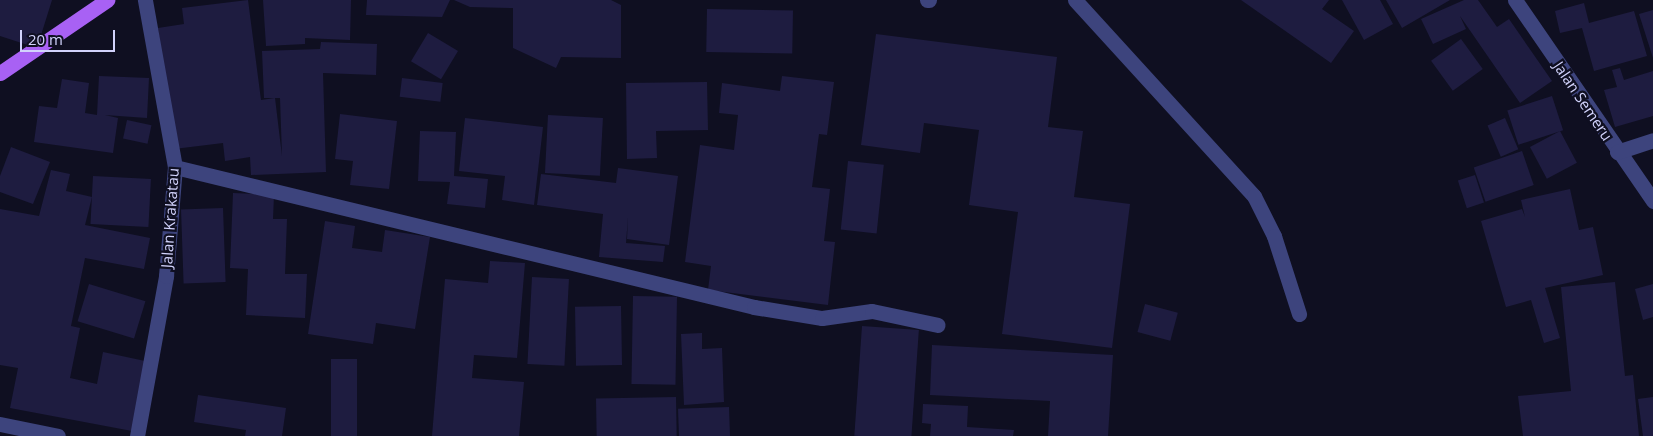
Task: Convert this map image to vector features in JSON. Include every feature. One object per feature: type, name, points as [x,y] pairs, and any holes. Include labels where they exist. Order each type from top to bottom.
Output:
[{"type":"main road","points":[[0,73],[107,0]]},
{"type":"street","name":"Jalan Krakatau","points":[[137,436],[166,276],[176,167],[145,0]]},
{"type":"street","points":[[1075,0],[1254,196],[1274,236],[1299,314]]},
{"type":"street","name":"Jalan Semeru","points":[[1516,0],[1617,152],[1653,201]]},
{"type":"street","points":[[1617,152],[1653,140]]},
{"type":"street","points":[[176,167],[754,307],[822,318],[872,311],[938,325]]},
{"type":"street","points":[[0,424],[58,436]]},
{"type":"building","points":[[0,0],[52,0],[37,48],[0,36]]},
{"type":"building","points":[[248,0],[261,100],[275,98],[264,98],[262,51],[320,49],[321,42],[377,44],[376,75],[323,73],[326,172],[251,175],[250,157],[225,161],[223,143],[174,149],[158,28],[184,24],[182,8]],"holes":[[[275,98],[280,98],[282,156]]]},
{"type":"building","points":[[263,0],[351,0],[350,40],[305,38],[305,44],[266,46]]},
{"type":"building","points":[[367,0],[450,0],[442,17],[366,15]]},
{"type":"building","points":[[454,0],[611,0],[621,5],[621,58],[561,57],[556,68],[513,48],[513,8],[470,7]]},
{"type":"building","points":[[1241,0],[1329,0],[1322,9],[1354,31],[1331,63]]},
{"type":"building","points":[[1342,0],[1380,0],[1393,24],[1364,40]]},
{"type":"building","points":[[1386,0],[1450,0],[1402,28]]},
{"type":"building","points":[[1464,0],[1478,0],[1497,27],[1509,19],[1552,81],[1520,103],[1460,16],[1466,29],[1433,44],[1421,19]]},
{"type":"building","points":[[1584,3],[1589,23],[1634,11],[1647,56],[1594,71],[1582,28],[1560,33],[1555,11]]},
{"type":"building","points":[[707,9],[793,11],[792,53],[706,52]]},
{"type":"building","points":[[1653,10],[1653,58],[1639,14]]},
{"type":"building","points":[[428,33],[458,51],[441,79],[411,61]]},
{"type":"building","points":[[876,34],[1057,57],[1048,127],[1083,131],[1074,197],[1130,204],[1112,348],[1002,334],[1018,212],[969,205],[979,130],[924,123],[920,153],[861,145]]},
{"type":"building","points":[[1461,39],[1483,69],[1453,91],[1431,61]]},
{"type":"building","points":[[1620,68],[1624,80],[1653,71],[1653,116],[1615,127],[1604,90],[1617,87],[1612,70]]},
{"type":"building","points":[[99,76],[149,78],[147,118],[105,115],[118,118],[113,153],[34,142],[39,106],[57,108],[62,79],[89,83],[85,113],[97,115]]},
{"type":"building","points":[[782,76],[834,82],[827,135],[819,134],[812,187],[830,189],[824,241],[835,242],[828,305],[708,290],[711,266],[685,262],[700,145],[734,150],[738,115],[719,113],[722,83],[780,91]]},
{"type":"building","points":[[402,78],[443,83],[440,102],[400,97]]},
{"type":"building","points":[[707,82],[708,130],[656,131],[657,158],[627,159],[626,83]]},
{"type":"building","points":[[1552,96],[1563,130],[1518,145],[1507,111]]},
{"type":"building","points":[[340,114],[397,121],[389,189],[350,185],[353,161],[335,159]]},
{"type":"building","points":[[548,115],[603,118],[600,176],[545,173]]},
{"type":"building","points":[[465,118],[543,127],[534,205],[502,200],[505,176],[459,171]]},
{"type":"building","points":[[1505,118],[1518,149],[1501,157],[1488,125]]},
{"type":"building","points":[[127,120],[151,125],[148,144],[123,139]]},
{"type":"building","points":[[420,131],[456,132],[454,176],[488,179],[485,208],[447,204],[450,182],[418,181]]},
{"type":"building","points":[[1560,131],[1577,163],[1547,179],[1530,147]]},
{"type":"building","points":[[11,147],[50,162],[33,204],[0,192],[0,176]]},
{"type":"building","points":[[1522,151],[1534,185],[1485,202],[1474,168]]},
{"type":"building","points":[[848,161],[884,165],[877,233],[841,230]]},
{"type":"building","points":[[618,168],[678,176],[669,245],[627,239],[628,217],[626,243],[665,246],[663,262],[599,257],[603,214],[537,205],[541,174],[616,183]]},
{"type":"building","points":[[51,170],[70,174],[66,191],[92,197],[85,225],[150,238],[144,269],[85,258],[71,326],[80,328],[70,378],[97,384],[103,352],[145,361],[132,431],[10,408],[18,368],[0,365],[0,209],[39,216]]},
{"type":"building","points":[[1475,175],[1484,203],[1467,208],[1458,181]]},
{"type":"building","points":[[93,176],[151,179],[148,227],[90,224]]},
{"type":"building","points":[[1570,189],[1579,230],[1593,227],[1603,275],[1545,288],[1560,338],[1544,343],[1531,300],[1506,307],[1481,221],[1522,209],[1525,217],[1521,200]]},
{"type":"building","points":[[233,193],[274,195],[273,219],[287,219],[285,274],[307,274],[305,318],[246,315],[248,269],[230,268]]},
{"type":"building","points":[[223,208],[226,282],[184,283],[181,209]]},
{"type":"building","points":[[325,221],[355,226],[352,248],[382,252],[385,230],[430,237],[415,329],[376,323],[373,344],[308,334]]},
{"type":"building","points":[[490,261],[525,263],[517,358],[474,355],[472,378],[524,382],[519,436],[432,436],[445,279],[488,283]]},
{"type":"building","points":[[532,277],[569,279],[564,366],[527,364]]},
{"type":"building","points":[[1615,282],[1625,376],[1633,375],[1639,436],[1523,436],[1518,396],[1571,391],[1561,287]]},
{"type":"building","points":[[89,284],[145,301],[134,339],[78,321]]},
{"type":"building","points":[[1653,284],[1653,317],[1643,320],[1635,289]]},
{"type":"building","points":[[633,296],[677,297],[675,385],[631,384]]},
{"type":"building","points":[[1145,304],[1178,313],[1170,341],[1137,332]]},
{"type":"building","points":[[621,306],[622,365],[576,366],[575,307]]},
{"type":"building","points":[[862,326],[919,330],[911,436],[854,436]]},
{"type":"building","points":[[702,333],[702,349],[722,348],[724,402],[684,405],[681,334]]},
{"type":"building","points":[[932,345],[1113,355],[1108,436],[1048,436],[1050,401],[930,395]]},
{"type":"building","points":[[331,359],[357,359],[357,436],[331,436]]},
{"type":"building","points":[[198,395],[286,408],[282,436],[245,436],[246,430],[194,422]]},
{"type":"building","points":[[676,397],[677,436],[597,436],[596,398]]},
{"type":"building","points":[[1653,397],[1653,436],[1643,436],[1638,399]]},
{"type":"building","points":[[923,404],[968,406],[967,427],[1014,430],[1013,436],[930,436],[931,424],[922,423]]},
{"type":"building","points":[[729,407],[730,436],[679,436],[678,409]]}]
